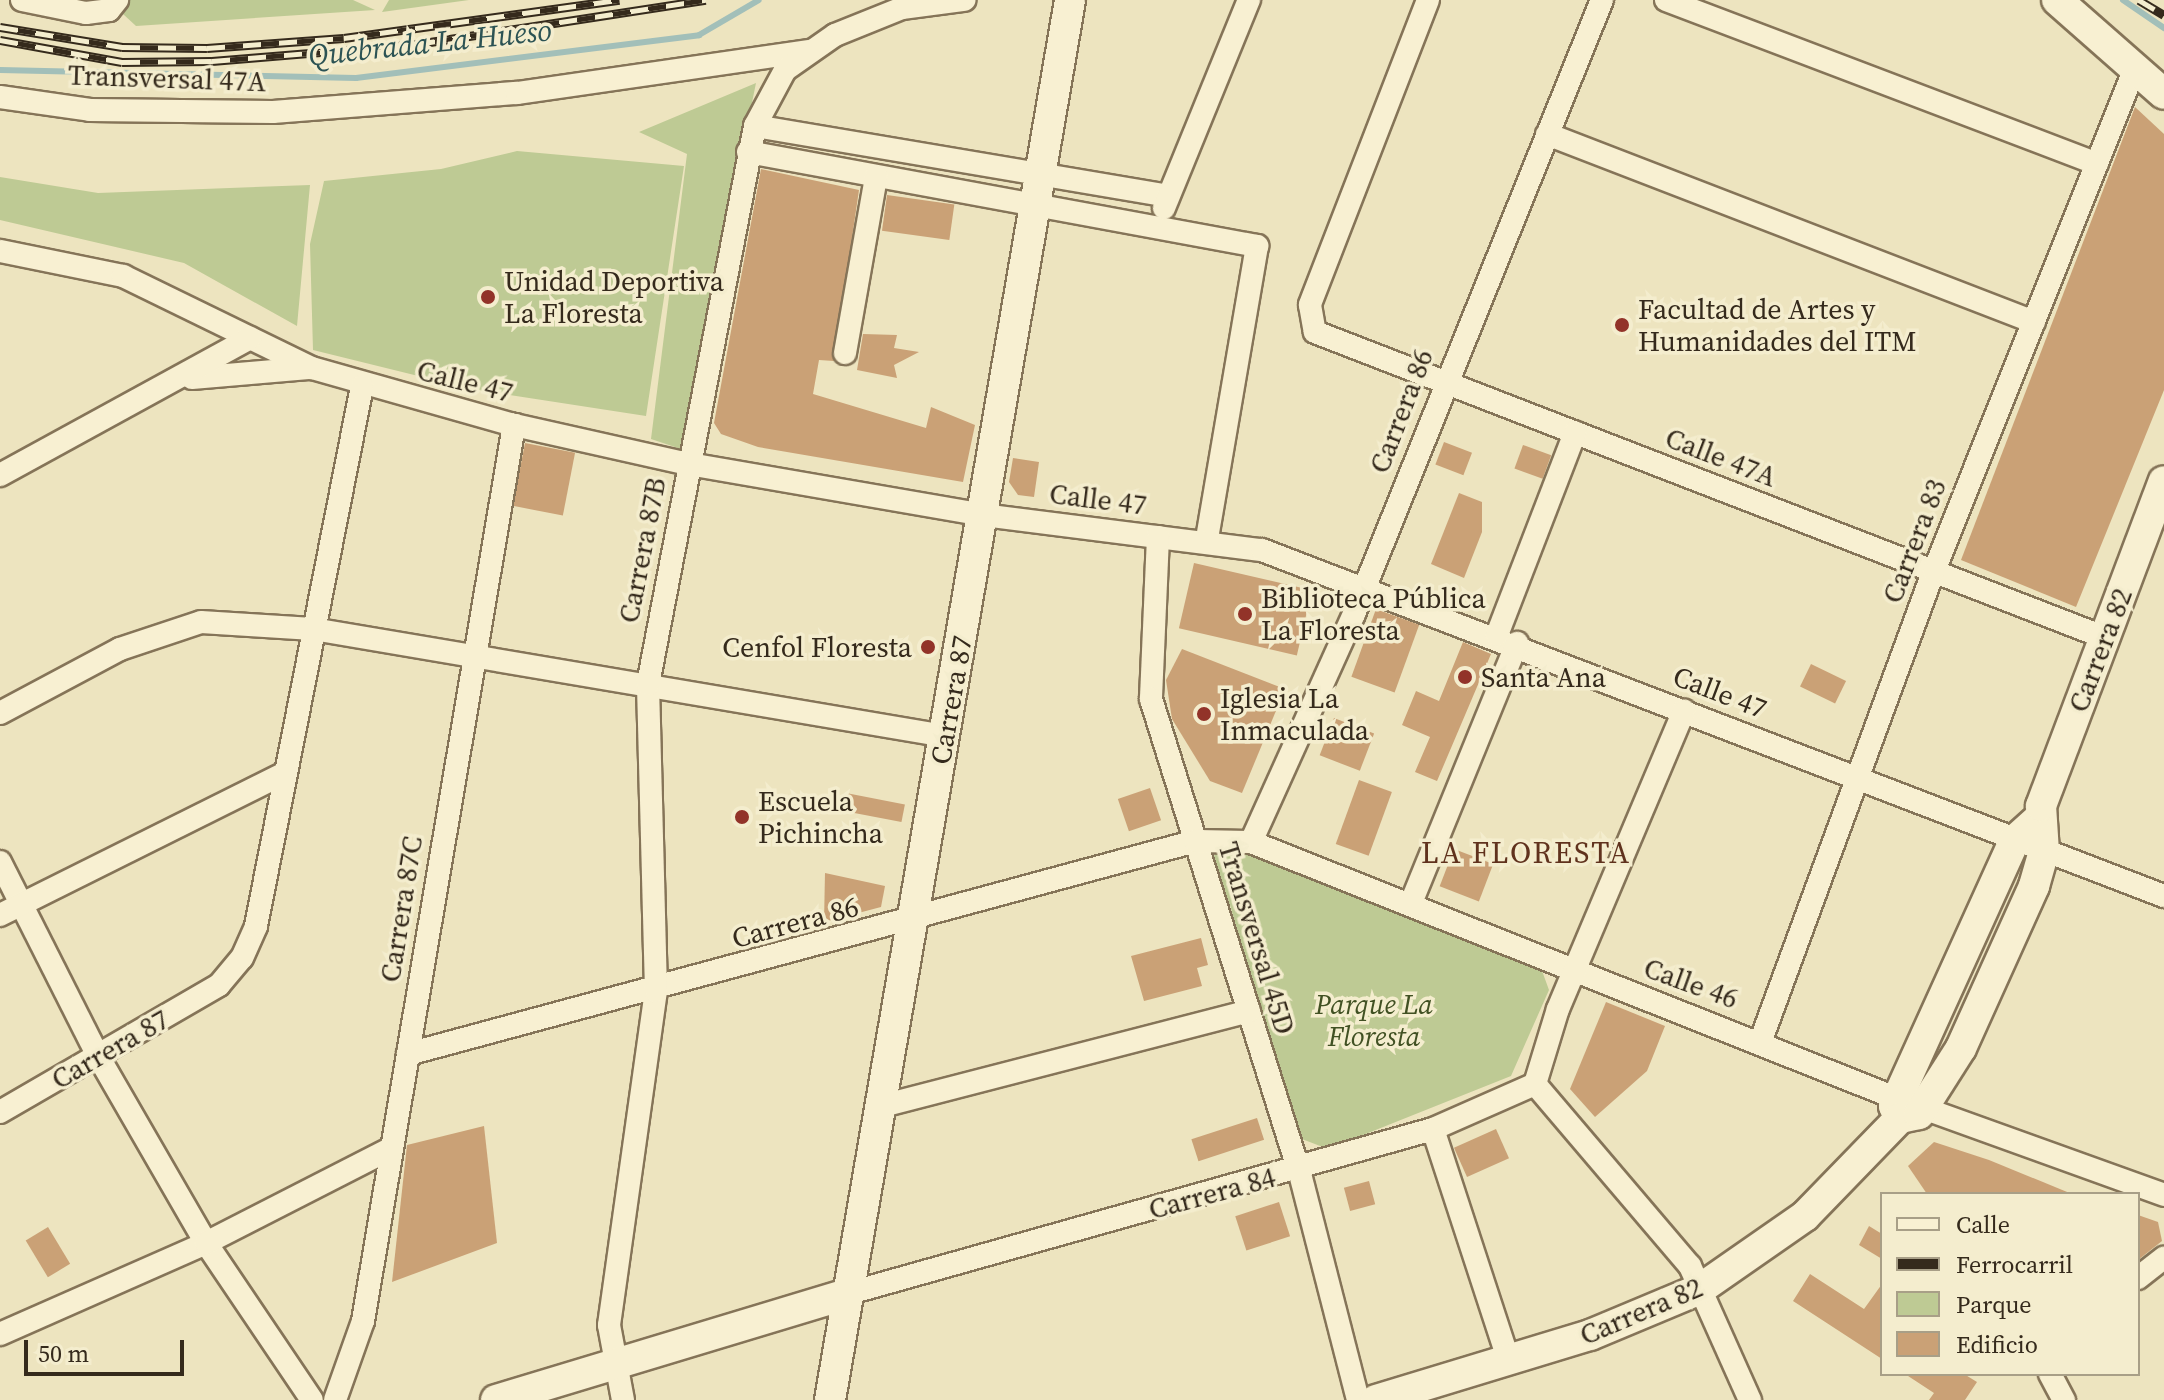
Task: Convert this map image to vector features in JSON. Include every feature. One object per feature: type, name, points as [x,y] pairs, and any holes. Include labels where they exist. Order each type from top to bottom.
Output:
[{"type":"street","points":[[22,0],[86,13],[116,2]]},
{"type":"street","points":[[809,51],[861,21],[964,0]]},
{"type":"street","name":"Carrera 87","points":[[830,1400],[1070,0]]},
{"type":"street","points":[[1158,224],[1249,0]]},
{"type":"street","name":"Calle 47A","points":[[1428,0],[1310,305],[1315,332],[2106,638]]},
{"type":"street","name":"Carrera 86","points":[[1251,842],[1365,586],[1444,382],[1602,0]]},
{"type":"street","points":[[1666,0],[2097,164]]},
{"type":"street","points":[[2057,0],[2164,94]]},
{"type":"street","name":"Transversal 47A","points":[[0,97],[90,110],[273,112],[517,93],[809,51]]},
{"type":"street","name":"Carrera 87B","points":[[623,1400],[613,1366],[609,1325],[656,991],[648,684],[748,152],[755,126],[785,70],[809,51]]},
{"type":"street","name":"Carrera 83","points":[[1761,1040],[1934,571],[2135,68]]},
{"type":"street","points":[[755,126],[1168,196]]},
{"type":"street","points":[[1547,134],[2034,322]]},
{"type":"street","points":[[748,152],[1035,207],[1158,224],[1257,246],[1207,538]]},
{"type":"street","points":[[845,353],[876,177]]},
{"type":"street","name":"Calle 47","points":[[0,251],[123,276],[312,368],[362,386],[514,425],[689,464],[983,515],[1158,537],[1207,538],[1365,586],[1507,639],[2014,841],[2164,896]]},
{"type":"street","points":[[0,475],[187,379],[250,338]]},
{"type":"street","points":[[187,379],[312,368]]},
{"type":"street","points":[[0,915],[281,775],[362,386]]},
{"type":"street","name":"Carrera 87C","points":[[335,1400],[363,1321],[472,658],[514,425]]},
{"type":"street","points":[[1411,903],[1507,639],[1575,433]]},
{"type":"street","name":"Carrera 82","points":[[1907,1109],[2014,841],[2037,820],[2164,481]]},
{"type":"street","name":"Transversal 45D","points":[[1158,537],[1151,699],[1168,771],[1196,841],[1299,1170],[1358,1400]]},
{"type":"street","points":[[0,713],[158,633],[201,622],[313,629],[945,736]]},
{"type":"street","points":[[1684,710],[1574,971],[1535,1084],[1690,1266],[1750,1400]]},
{"type":"street","name":"Carrera 87","points":[[0,1112],[219,985],[242,958],[256,926],[281,775]]},
{"type":"street","points":[[2037,820],[2044,852]]},
{"type":"street","name":"Carrera 86","points":[[408,1054],[656,991],[1196,841]]},
{"type":"street","name":"Calle 46","points":[[1196,841],[1251,842],[1411,903],[1574,971],[1761,1040],[1907,1109],[2164,1195]]},
{"type":"street","name":"Carrera 82","points":[[1376,1400],[1508,1359],[1700,1289],[1805,1216],[1961,1048],[2044,852]]},
{"type":"street","points":[[0,862],[23,902],[98,1056],[206,1243],[312,1400]]},
{"type":"street","points":[[882,1106],[1249,1011]]},
{"type":"street","name":"Carrera 84","points":[[496,1400],[846,1294],[1299,1170],[1433,1129],[1535,1084]]},
{"type":"street","points":[[1433,1129],[1508,1359]]},
{"type":"street","points":[[0,1334],[206,1243],[390,1149]]},
{"type":"street","points":[[2140,1276],[2164,1258]]},
{"type":"street","points":[[2051,1376],[2064,1400]]},
{"type":"green space","points":[[129,0],[353,0],[375,10],[136,26],[123,14]]},
{"type":"green space","points":[[389,0],[469,0],[382,12]]},
{"type":"green space","points":[[756,83],[681,449],[651,439],[687,154],[639,132]]},
{"type":"green space","name":"Unidad Deportiva La Floresta","points":[[517,151],[684,166],[646,416],[471,389],[313,350],[310,244],[324,181],[441,169]]},
{"type":"green space","points":[[0,177],[98,193],[310,185],[297,326],[184,263],[0,220]]},
{"type":"green space","name":"Parque La Floresta","points":[[1229,846],[1541,968],[1549,990],[1511,1076],[1328,1149],[1294,1136],[1230,905],[1215,895],[1211,865],[1216,851]]},
{"type":"building","points":[[2135,107],[2164,134],[2164,390],[2076,607],[1961,560]]},
{"type":"building","points":[[761,169],[859,190],[834,361],[819,360],[813,394],[926,428],[931,407],[975,425],[963,482],[758,447],[721,434],[714,423]]},
{"type":"building","points":[[887,195],[954,204],[949,240],[882,231]]},
{"type":"building","points":[[863,334],[897,335],[894,348],[919,352],[894,365],[897,378],[857,370]]},
{"type":"building","points":[[1444,442],[1472,453],[1463,475],[1435,464]]},
{"type":"building","points":[[525,443],[575,453],[563,516],[513,506]]},
{"type":"building","points":[[1523,445],[1551,455],[1543,479],[1514,468]]},
{"type":"building","points":[[1013,458],[1039,462],[1034,497],[1018,495],[1009,482]]},
{"type":"building","points":[[1459,493],[1482,502],[1482,532],[1464,578],[1431,564]]},
{"type":"building","points":[[1194,563],[1312,590],[1297,656],[1179,628]]},
{"type":"building","points":[[1376,609],[1419,625],[1395,692],[1351,677]]},
{"type":"building","points":[[1463,642],[1491,654],[1437,781],[1415,772],[1430,737],[1402,725],[1416,691],[1439,701]]},
{"type":"building","name":"Iglesia La Inmaculada","points":[[1182,649],[1285,689],[1242,793],[1210,781],[1172,719],[1166,680]]},
{"type":"building","points":[[1811,664],[1846,681],[1835,704],[1800,686]]},
{"type":"building","points":[[1334,718],[1374,733],[1360,771],[1320,755]]},
{"type":"building","points":[[1359,780],[1392,792],[1369,856],[1336,844]]},
{"type":"building","points":[[1150,788],[1161,820],[1129,831],[1118,799]]},
{"type":"building","points":[[846,793],[905,804],[901,822],[843,811]]},
{"type":"building","points":[[1454,849],[1493,864],[1479,901],[1440,886]]},
{"type":"building","points":[[825,873],[885,886],[881,907],[824,922]]},
{"type":"building","points":[[1201,938],[1208,965],[1197,968],[1202,986],[1144,1001],[1131,956]]},
{"type":"building","points":[[1606,1002],[1665,1026],[1647,1071],[1595,1117],[1570,1089]]},
{"type":"building","points":[[1257,1118],[1264,1140],[1198,1161],[1191,1139]]},
{"type":"building","points":[[484,1126],[497,1243],[392,1282],[407,1145]]},
{"type":"building","points":[[1496,1129],[1509,1158],[1467,1177],[1454,1148]]},
{"type":"building","points":[[1934,1142],[1989,1160],[2067,1192],[1926,1192],[1908,1166]]},
{"type":"building","points":[[1369,1181],[1375,1204],[1350,1211],[1344,1188]]},
{"type":"building","points":[[1279,1202],[1290,1236],[1246,1250],[1235,1216]]},
{"type":"building","points":[[2140,1216],[2158,1222],[2162,1241],[2140,1258]]},
{"type":"building","points":[[1869,1226],[1880,1233],[1880,1258],[1859,1245]]},
{"type":"building","points":[[48,1227],[70,1264],[48,1277],[26,1240]]},
{"type":"building","points":[[1810,1274],[1864,1309],[1880,1287],[1880,1358],[1793,1301]]},
{"type":"building","points":[[1908,1376],[1967,1376],[1977,1382],[1965,1400],[1929,1400],[1934,1393]]},
{"type":"waterway","name":"Quebrada La Hueso","points":[[0,70],[356,78],[699,35],[759,0]]},
{"type":"waterway","name":"Quebrada La Hueso","points":[[2123,0],[2164,28]]},
{"type":"railway","points":[[0,27],[122,47],[207,48],[344,38],[619,0]]},
{"type":"railway","points":[[0,40],[122,62],[212,61],[417,44],[706,0]]},
{"type":"railway","points":[[2139,0],[2164,15]]},
{"type":"place","name":"Unidad Deportiva La Floresta","points":[[488,297]]},
{"type":"place","name":"Facultad de Artes y Humanidades del ITM","points":[[1622,325]]},
{"type":"place","name":"Biblioteca Pública La Floresta","points":[[1245,614]]},
{"type":"place","name":"Cenfol Floresta","points":[[928,647]]},
{"type":"place","name":"Santa Ana","points":[[1465,677]]},
{"type":"place","name":"Iglesia La Inmaculada","points":[[1204,714]]},
{"type":"place","name":"Escuela Pichincha","points":[[742,817]]},
{"type":"district","name":"LA FLORESTA","points":[[1526,853]]}]
